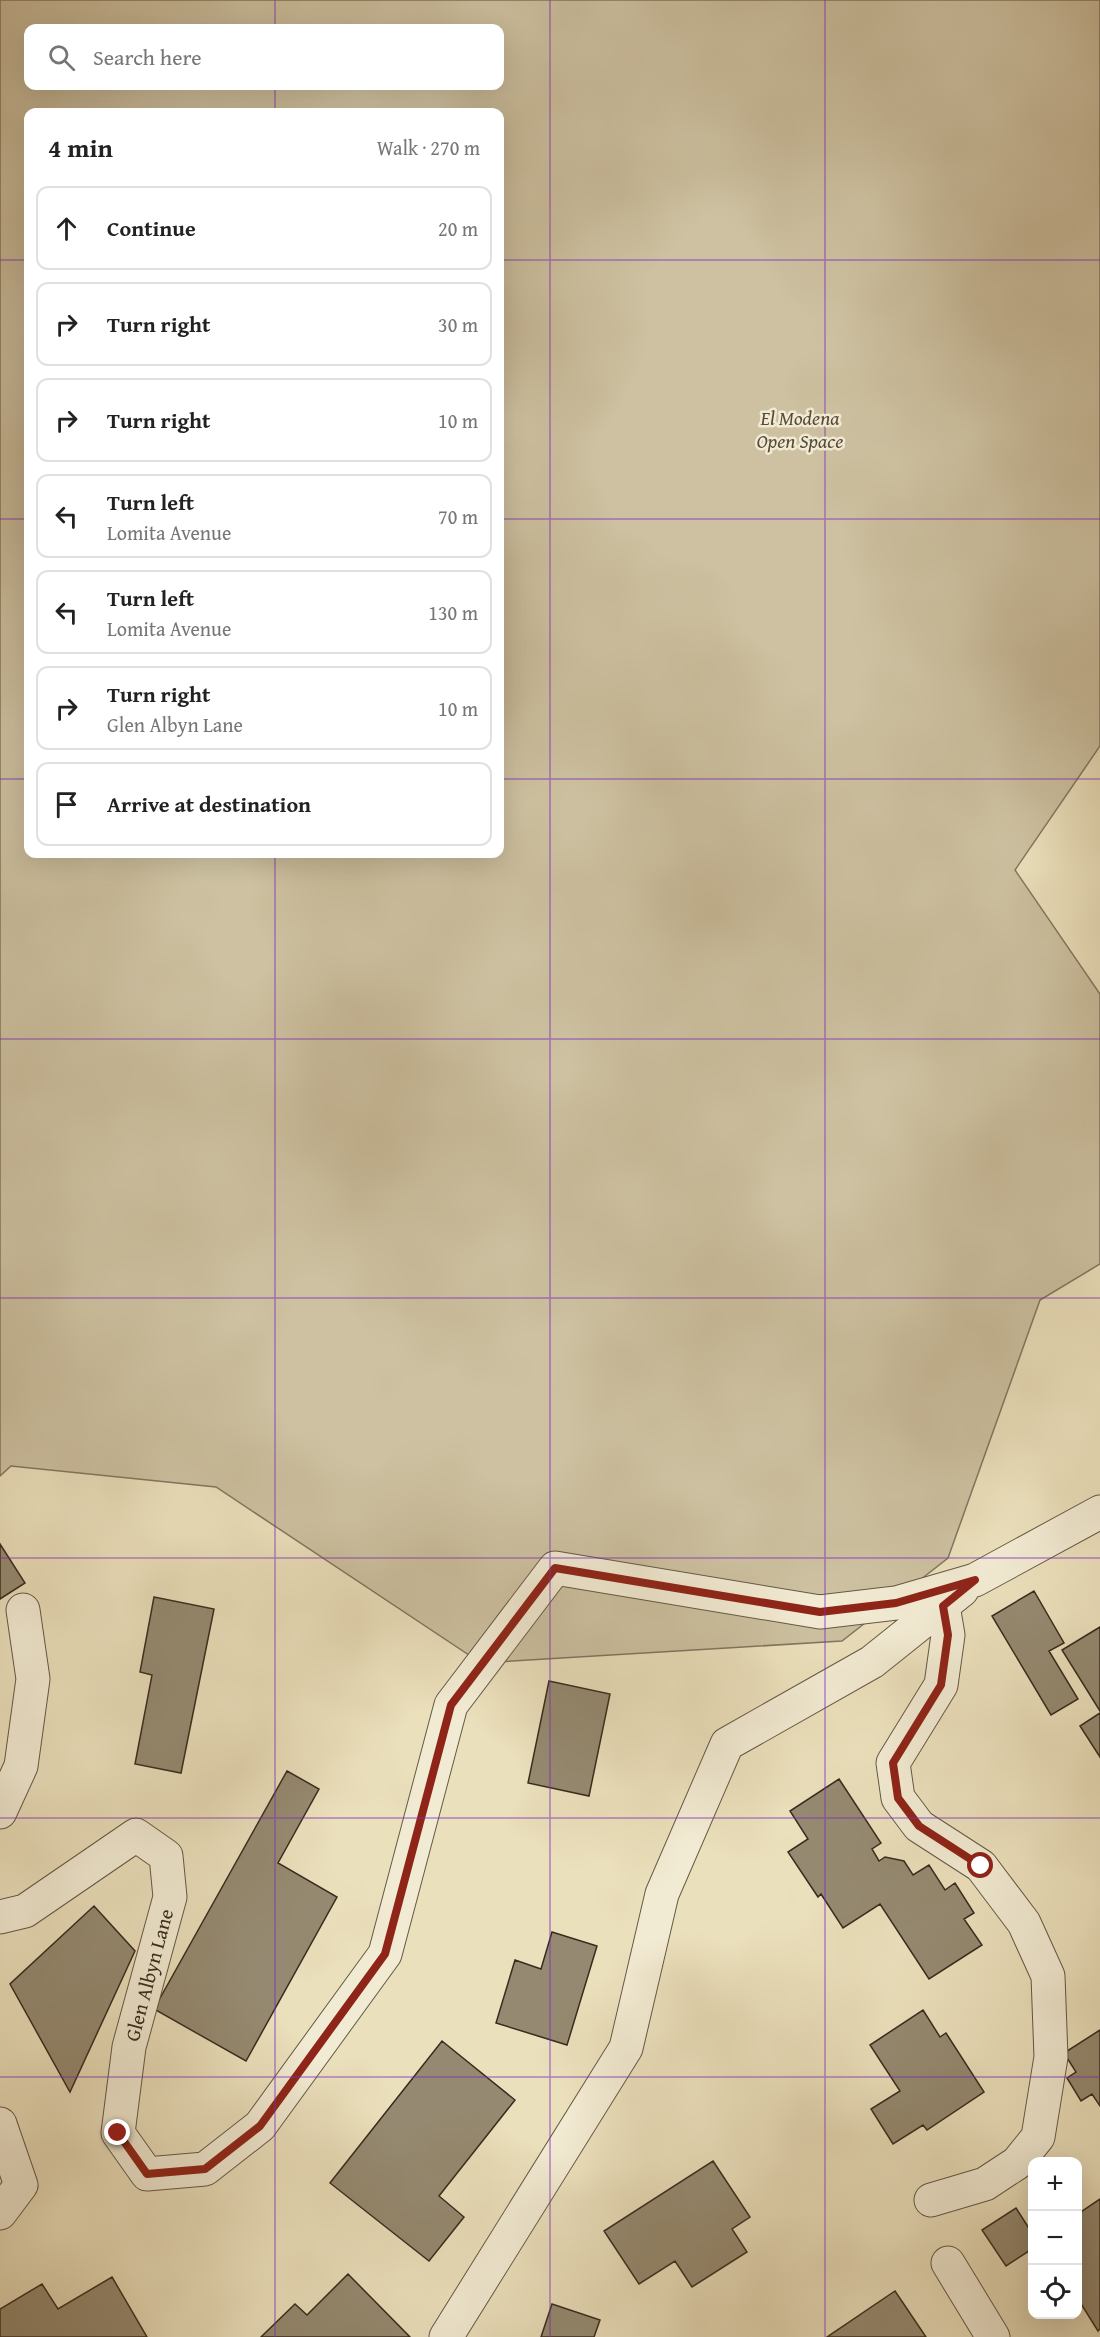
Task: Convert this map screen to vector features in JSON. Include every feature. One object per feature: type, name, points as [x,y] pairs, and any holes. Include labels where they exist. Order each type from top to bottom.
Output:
[{"type":"street","points":[[446,2337],[626,2048],[662,1894],[727,1744],[872,1662],[975,1580],[1100,1512]]},
{"type":"street","name":"Glen Albyn Lane","points":[[0,1917],[25,1911],[136,1835],[166,1856],[170,1897],[129,2047],[118,2133],[147,2174],[205,2169],[260,2126],[385,1954],[451,1705],[555,1568],[820,1612],[896,1603],[975,1580]]},
{"type":"street","points":[[931,2200],[985,2184],[1017,2163],[1038,2138],[1050,2057],[1048,1976],[1024,1923],[981,1866],[919,1826],[898,1798],[893,1763],[941,1685],[948,1635],[943,1606]]},
{"type":"street","points":[[0,1812],[21,1766],[33,1679],[23,1610]]},
{"type":"street","points":[[0,2124],[21,2186],[0,2213]]},
{"type":"street","points":[[948,2262],[993,2337]]},
{"type":"green space","name":"El Modena Open Space","points":[[0,0],[1100,0],[1100,746],[1015,870],[1100,994],[1100,1264],[1040,1300],[948,1558],[842,1641],[481,1663],[216,1487],[11,1466],[0,1476]]},
{"type":"building","points":[[0,1544],[25,1583],[0,1599]]},
{"type":"building","points":[[1034,1591],[1064,1643],[1049,1651],[1078,1699],[1051,1715],[992,1616]]},
{"type":"building","points":[[154,1597],[214,1609],[181,1773],[135,1764],[152,1675],[140,1672]]},
{"type":"building","points":[[1100,1627],[1100,1711],[1062,1650]]},
{"type":"building","points":[[549,1681],[610,1694],[589,1796],[528,1783]]},
{"type":"building","points":[[1100,1713],[1100,1757],[1080,1726]]},
{"type":"building","points":[[287,1771],[319,1789],[278,1863],[337,1897],[246,2061],[154,2009]]},
{"type":"building","points":[[839,1779],[881,1843],[872,1849],[879,1861],[885,1857],[904,1861],[913,1875],[929,1865],[945,1890],[955,1883],[974,1913],[964,1919],[982,1945],[929,1979],[880,1904],[843,1928],[821,1894],[818,1897],[788,1852],[808,1839],[790,1811]]},
{"type":"building","points":[[94,1906],[135,1951],[70,2092],[10,1984]]},
{"type":"building","points":[[552,1932],[597,1946],[567,2045],[496,2023],[515,1960],[541,1969]]},
{"type":"building","points":[[923,2010],[940,2037],[946,2033],[984,2092],[927,2130],[923,2125],[893,2144],[871,2109],[900,2091],[870,2045]]},
{"type":"building","points":[[1100,2030],[1100,2106],[1092,2094],[1081,2101],[1067,2078],[1076,2072],[1064,2053]]},
{"type":"building","points":[[442,2041],[515,2100],[439,2196],[464,2217],[429,2261],[330,2183]]},
{"type":"building","points":[[713,2161],[750,2217],[732,2229],[747,2252],[692,2287],[675,2261],[639,2284],[604,2231]]},
{"type":"building","points":[[1100,2199],[1100,2329],[1098,2331],[1082,2305],[1082,2211]]},
{"type":"building","points":[[1016,2208],[1028,2227],[1028,2252],[1006,2266],[982,2230]]},
{"type":"building","points":[[348,2274],[410,2337],[261,2337],[295,2304],[307,2315]]},
{"type":"building","points":[[112,2277],[147,2337],[0,2337],[0,2309],[42,2284],[58,2309]]},
{"type":"building","points":[[895,2291],[926,2337],[827,2337]]},
{"type":"building","points":[[552,2304],[600,2320],[594,2337],[541,2337]]},
{"type":"route","points":[[118,2133],[147,2174],[205,2169],[260,2126],[385,1954],[451,1705],[555,1568],[820,1612],[896,1603],[975,1580],[943,1606],[948,1635],[941,1685],[893,1763],[898,1798],[919,1826],[981,1866]]}]
